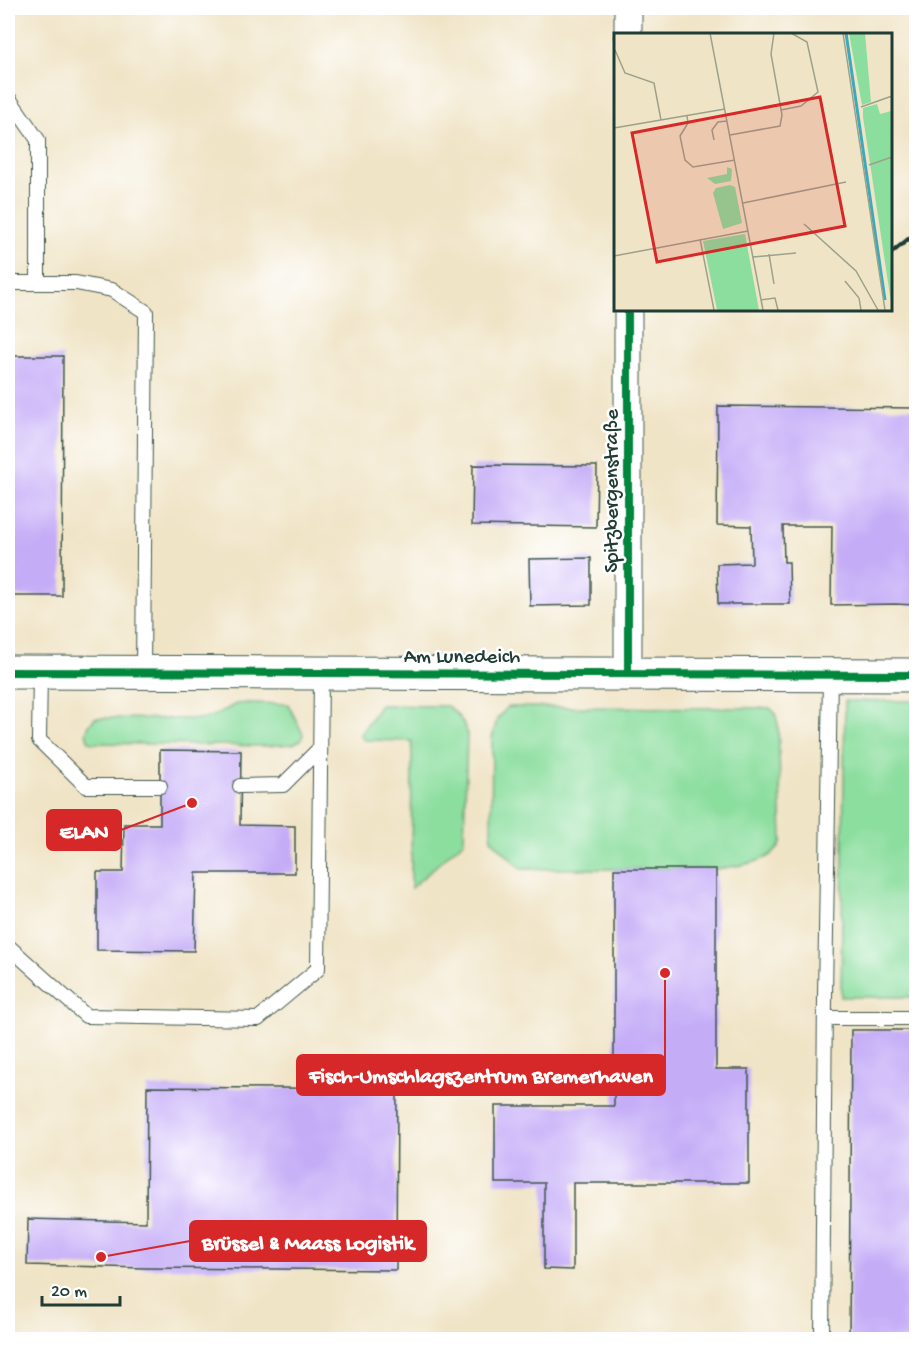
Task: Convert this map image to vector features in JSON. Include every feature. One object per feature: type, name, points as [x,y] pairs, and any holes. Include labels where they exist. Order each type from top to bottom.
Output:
[{"type":"street","points":[[628,8],[628,33]]},
{"type":"street","name":"Spitzbergenstraße","points":[[628,310],[628,674]]},
{"type":"street","name":"Am Lunedeich","points":[[8,672],[916,675]]},
{"type":"lane","points":[[8,97],[38,140],[39,283]]},
{"type":"lane","points":[[8,283],[76,283],[112,290],[146,312],[143,672]]},
{"type":"lane","points":[[39,672],[39,740],[86,786],[160,786]]},
{"type":"lane","points":[[8,946],[86,1016],[258,1019],[318,969],[321,673]]},
{"type":"lane","points":[[822,1340],[830,675]]},
{"type":"lane","points":[[240,786],[282,785],[320,748]]},
{"type":"lane","points":[[826,1018],[916,1018]]},
{"type":"green space","points":[[845,701],[916,701],[916,997],[841,997]]},
{"type":"green space","points":[[236,704],[288,704],[303,734],[301,740],[293,744],[266,746],[92,743],[88,740],[86,732],[95,718],[201,719],[216,715]]},
{"type":"green space","points":[[380,705],[447,706],[459,717],[467,732],[464,841],[411,888],[412,741],[364,740],[360,735]]},
{"type":"green space","points":[[508,707],[770,708],[775,713],[778,724],[782,840],[779,848],[772,854],[754,862],[716,869],[521,869],[491,839],[492,738],[497,719]]},
{"type":"building","points":[[8,356],[63,356],[62,596],[8,596]]},
{"type":"building","points":[[718,406],[916,408],[916,605],[831,605],[832,526],[783,526],[784,562],[789,562],[790,604],[718,604],[717,564],[752,563],[751,526],[717,525]]},
{"type":"building","points":[[473,465],[597,466],[596,527],[472,525]]},
{"type":"building","points":[[591,558],[591,605],[530,606],[529,559]]},
{"type":"building","points":[[160,750],[241,751],[240,825],[295,826],[295,873],[196,873],[194,951],[97,950],[97,872],[123,872],[124,824],[160,824]]},
{"type":"building","points":[[614,869],[716,869],[716,1069],[749,1069],[749,1183],[573,1183],[573,1270],[544,1269],[544,1183],[495,1183],[495,1106],[614,1106]]},
{"type":"building","points":[[851,1030],[916,1030],[916,1340],[849,1340]]},
{"type":"building","points":[[147,1087],[397,1089],[396,1270],[27,1265],[28,1219],[146,1222]]},
{"type":"railway","points":[[891,253],[916,233]]},
{"type":"cycle path","points":[[628,310],[628,674]]},
{"type":"cycle path","points":[[8,672],[916,675]]},
{"type":"place","name":"ELAN","points":[[192,803]]},
{"type":"place","name":"Fisch-Umschlagszentrum Bremerhaven","points":[[665,973]]},
{"type":"place","name":"Brüssel & Maass Logistik","points":[[101,1257]]}]
